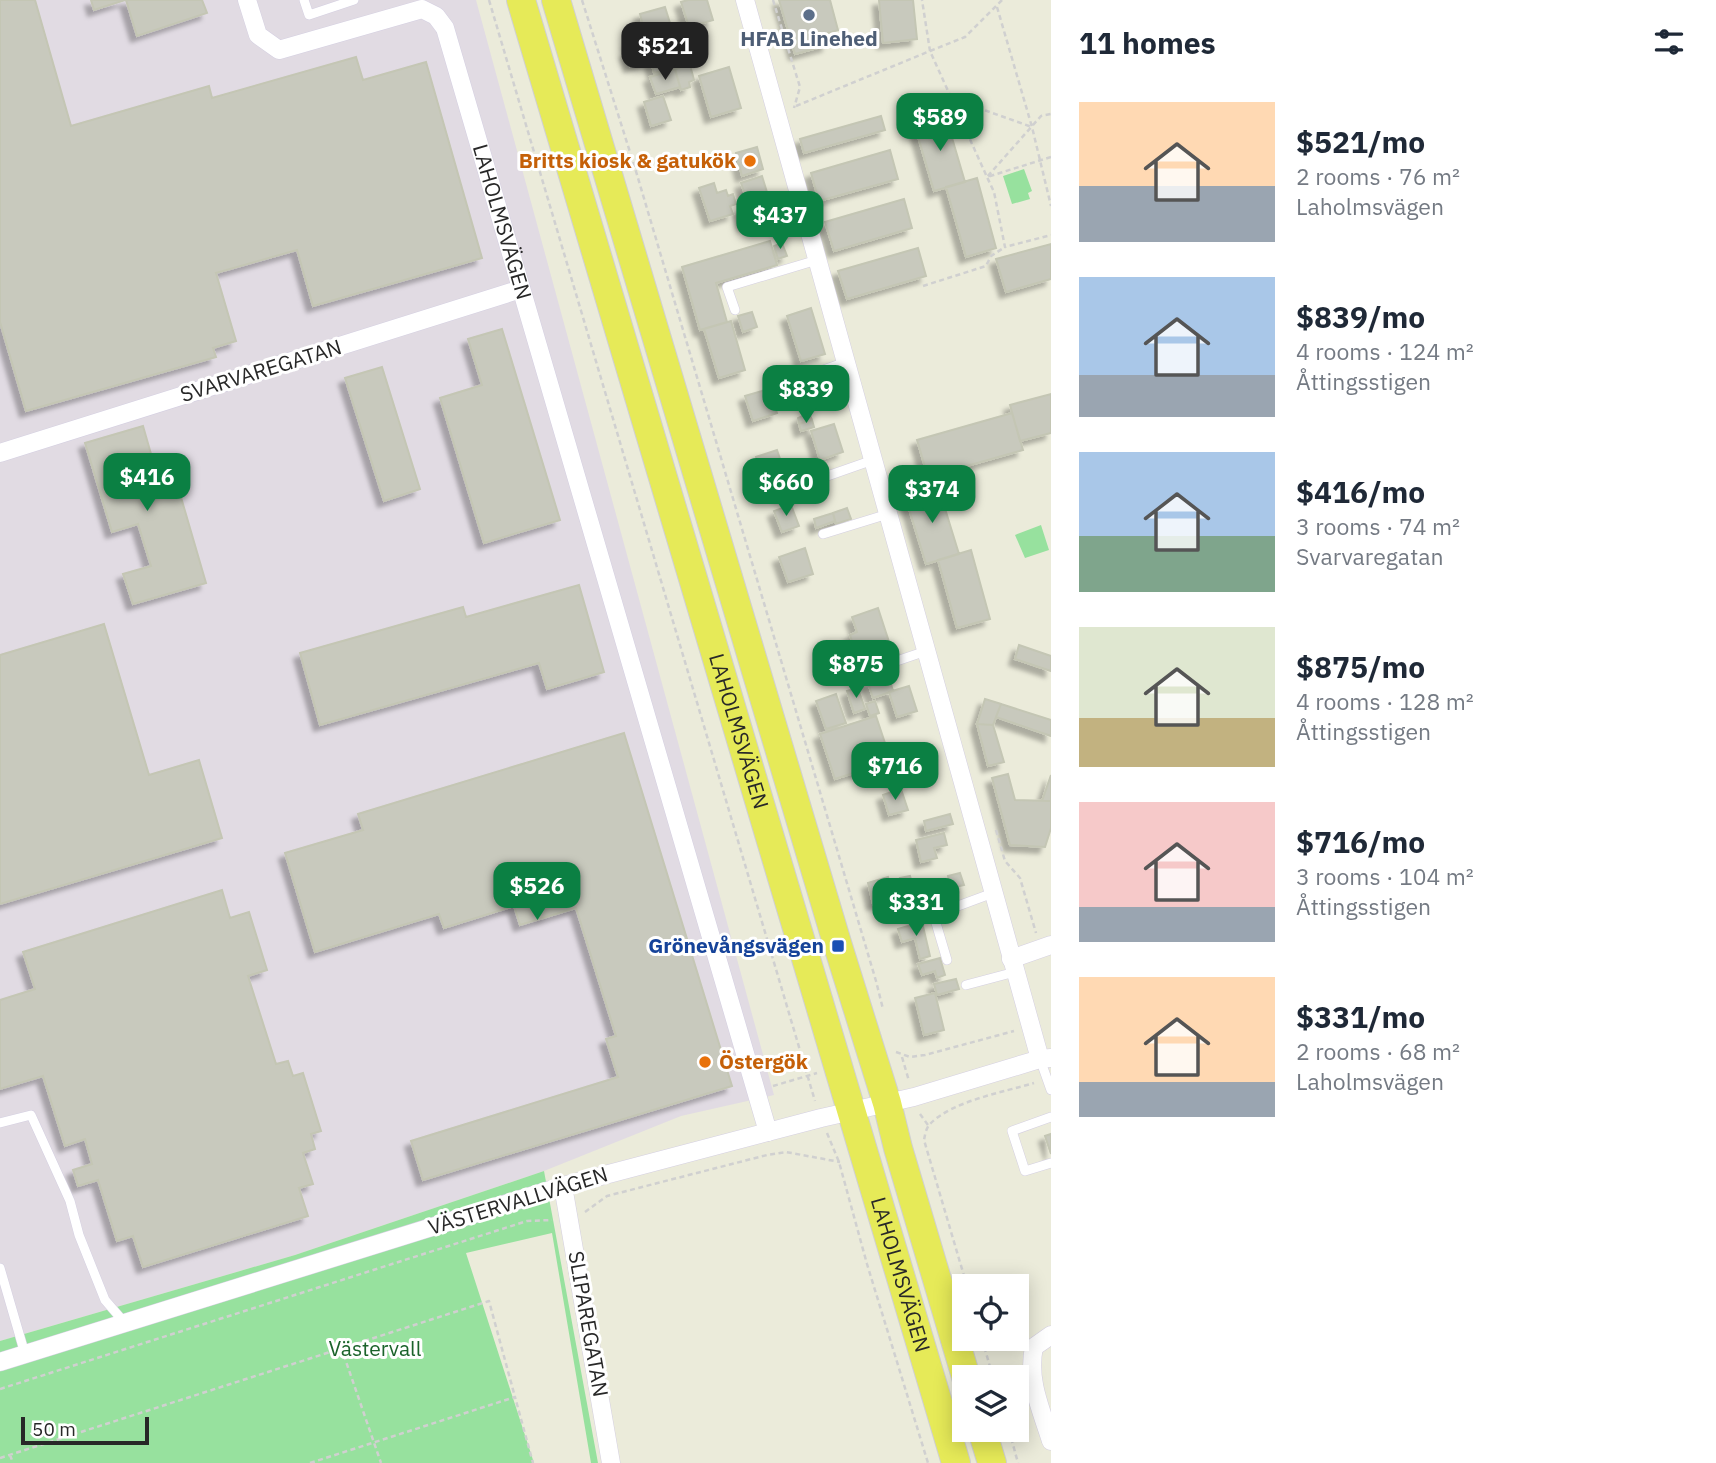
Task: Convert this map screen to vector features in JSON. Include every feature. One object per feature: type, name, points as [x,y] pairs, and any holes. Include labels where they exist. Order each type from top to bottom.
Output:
[{"type":"highway","name":"LAHOLMSVÄGEN","points":[[521,0],[851,1111],[852,1160],[956,1463]]},
{"type":"highway","name":"LAHOLMSVÄGEN","points":[[556,0],[887,1103],[962,1365]]},
{"type":"highway","points":[[986,1442],[992,1463]]},
{"type":"street","name":"LAHOLMSVÄGEN","points":[[247,0],[258,35],[279,50],[422,9],[436,16],[445,28],[768,1132]]},
{"type":"street","points":[[745,0],[1013,965],[1031,1027],[1046,1058]]},
{"type":"street","name":"SVARVAREGATAN","points":[[0,453],[521,289]]},
{"type":"street","points":[[1013,965],[1051,945]]},
{"type":"street","name":"VÄSTERVALLVÄGEN","points":[[0,1362],[563,1186],[887,1103],[1046,1058]]},
{"type":"street","name":"SLIPAREGATAN","points":[[563,1186],[611,1463]]},
{"type":"street","points":[[1051,1335],[1034,1347],[1030,1365],[1051,1441]]},
{"type":"lane","points":[[304,0],[309,15],[354,0]]},
{"type":"lane","points":[[735,310],[727,287],[817,260]]},
{"type":"lane","points":[[778,386],[846,362]]},
{"type":"lane","points":[[796,487],[873,460]]},
{"type":"lane","points":[[823,534],[888,514]]},
{"type":"lane","points":[[879,667],[926,651]]},
{"type":"lane","points":[[947,960],[936,918],[944,911],[993,893]]},
{"type":"lane","points":[[966,985],[1013,965]]},
{"type":"lane","points":[[1046,1058],[1051,1090]]},
{"type":"lane","points":[[0,1122],[31,1115],[70,1200],[79,1235],[105,1300],[124,1322]]},
{"type":"lane","points":[[1051,1117],[1012,1131],[1025,1171],[1051,1163]]},
{"type":"lane","points":[[0,1268],[25,1354]]},
{"type":"path","points":[[489,0],[821,1118],[852,1160],[867,1264],[928,1463]]},
{"type":"path","points":[[582,0],[655,235],[884,1015]]},
{"type":"path","points":[[922,0],[930,51],[995,192],[1005,247]]},
{"type":"path","points":[[795,107],[965,37],[1002,0]]},
{"type":"path","points":[[997,5],[1032,127],[1051,206]]},
{"type":"path","points":[[951,99],[1032,127]]},
{"type":"path","points":[[986,177],[1041,117],[1051,114]]},
{"type":"path","points":[[986,177],[1051,157]]},
{"type":"path","points":[[923,286],[986,266],[991,256],[1005,247],[1051,234]]},
{"type":"path","points":[[893,1049],[902,1056],[925,1055],[1031,1027]]},
{"type":"path","points":[[963,1274],[924,1140],[928,1125],[956,1108],[1048,1079]]},
{"type":"path","points":[[0,1389],[527,1221],[570,1217],[587,1211],[607,1196],[786,1152],[852,1160]]},
{"type":"path","points":[[0,1458],[489,1301],[533,1463]]},
{"type":"path","points":[[341,1347],[381,1463]]},
{"type":"path","points":[[310,1463],[514,1397]]},
{"type":"path","points":[[1012,1442],[1018,1463]]},
{"type":"path","points":[[10,1454],[13,1463]]},
{"type":"shaded area","points":[[0,0],[476,0],[774,1095],[681,1116],[544,1171],[295,1255],[0,1341]]},
{"type":"green space","points":[[1024,169],[1032,191],[1028,193],[1030,199],[1012,204],[1003,176]]},
{"type":"green space","points":[[1041,525],[1049,550],[1025,558],[1015,535]]},
{"type":"green space","name":"Västervall","points":[[544,1171],[598,1463],[591,1463],[552,1233],[466,1253],[534,1463],[0,1463],[0,1341],[295,1255]]},
{"type":"building","points":[[0,0],[35,0],[71,126],[209,86],[212,98],[356,57],[363,80],[426,62],[482,258],[313,306],[297,250],[216,273],[236,341],[213,348],[216,357],[26,411],[0,322]]},
{"type":"building","points":[[91,0],[125,0],[94,10]]},
{"type":"building","points":[[126,0],[202,0],[207,13],[137,36]]},
{"type":"building","points":[[707,0],[713,20],[689,27],[681,2]]},
{"type":"building","name":"HFAB Linehed","points":[[779,0],[830,0],[838,30],[825,34],[828,45],[795,54]]},
{"type":"building","points":[[879,0],[913,0],[917,39],[883,43]]},
{"type":"building","points":[[665,7],[670,23],[644,30],[640,14]]},
{"type":"building","points":[[657,34],[664,56],[630,66],[626,52],[632,51],[629,42]]},
{"type":"building","points":[[697,48],[700,60],[654,73],[651,62]]},
{"type":"building","points":[[690,65],[694,80],[689,82],[690,87],[681,90],[675,69]]},
{"type":"building","points":[[729,67],[741,108],[711,117],[699,76]]},
{"type":"building","points":[[675,69],[680,87],[656,94],[650,77]]},
{"type":"building","points":[[663,96],[671,120],[651,126],[644,102]]},
{"type":"building","points":[[945,114],[965,182],[934,191],[914,123]]},
{"type":"building","points":[[881,116],[885,130],[804,153],[800,139]]},
{"type":"building","name":"Britts kiosk & gatukök","points":[[757,147],[763,169],[742,176],[736,153]]},
{"type":"building","points":[[890,150],[898,179],[819,201],[811,173]]},
{"type":"building","points":[[762,176],[774,215],[744,225],[739,209],[749,206],[741,183]]},
{"type":"building","points":[[977,178],[996,248],[966,257],[946,187]]},
{"type":"building","points":[[714,183],[717,193],[726,190],[728,196],[733,194],[736,204],[730,206],[733,214],[710,221],[699,188]]},
{"type":"building","points":[[904,199],[912,228],[834,251],[825,222]]},
{"type":"building","points":[[770,241],[777,265],[716,283],[727,322],[700,330],[682,267]]},
{"type":"building","points":[[782,243],[787,256],[778,259],[774,246]]},
{"type":"building","points":[[1051,244],[1051,279],[1006,292],[996,259]]},
{"type":"building","points":[[918,248],[926,276],[847,299],[838,271]]},
{"type":"building","points":[[811,308],[825,354],[801,361],[787,316]]},
{"type":"building","points":[[752,312],[757,327],[743,332],[738,316]]},
{"type":"building","points":[[731,321],[745,370],[719,378],[704,329]]},
{"type":"building","points":[[502,329],[560,520],[484,543],[440,398],[482,385],[468,339]]},
{"type":"building","points":[[382,367],[420,489],[384,501],[345,378]]},
{"type":"building","points":[[769,389],[777,413],[753,421],[745,396]]},
{"type":"building","points":[[1051,394],[1051,433],[1020,441],[1010,405]]},
{"type":"building","points":[[809,413],[812,420],[799,424],[798,418]]},
{"type":"building","points":[[1012,413],[1023,450],[928,477],[917,440]]},
{"type":"building","points":[[812,420],[814,427],[801,431],[799,424]]},
{"type":"building","points":[[834,424],[843,452],[820,460],[811,431]]},
{"type":"building","points":[[143,426],[155,468],[171,463],[206,583],[133,604],[123,574],[151,566],[138,524],[112,532],[85,443]]},
{"type":"building","points":[[777,450],[789,485],[768,491],[756,457]]},
{"type":"building","points":[[826,463],[828,471],[814,476],[811,468]]},
{"type":"building","points":[[789,485],[791,492],[780,496],[777,488]]},
{"type":"building","points":[[938,486],[959,554],[926,564],[905,496]]},
{"type":"building","points":[[791,505],[799,526],[782,532],[774,511]]},
{"type":"building","points":[[847,508],[851,519],[836,524],[833,513]]},
{"type":"building","points":[[833,513],[835,521],[816,528],[814,519]]},
{"type":"building","points":[[805,548],[813,574],[788,582],[779,557]]},
{"type":"building","points":[[971,550],[990,619],[957,628],[938,560]]},
{"type":"building","points":[[579,585],[604,672],[547,689],[539,663],[320,725],[300,653],[463,607],[466,617]]},
{"type":"building","points":[[878,608],[889,642],[856,654],[850,635],[857,632],[852,617]]},
{"type":"building","points":[[104,624],[149,775],[199,760],[222,838],[0,904],[0,655]]},
{"type":"building","points":[[1019,645],[1051,656],[1051,671],[1015,659]]},
{"type":"building","points":[[877,647],[882,661],[860,667],[856,654]]},
{"type":"building","points":[[889,677],[893,691],[873,698],[868,683]]},
{"type":"building","points":[[909,686],[917,711],[897,717],[889,692]]},
{"type":"building","points":[[858,688],[865,709],[854,713],[847,691]]},
{"type":"building","points":[[836,694],[846,723],[826,729],[816,701]]},
{"type":"building","points":[[985,699],[1001,704],[993,725],[977,724]]},
{"type":"building","points":[[875,701],[879,713],[870,716],[866,704]]},
{"type":"building","points":[[1001,704],[1051,720],[1051,736],[996,717]]},
{"type":"building","points":[[876,716],[891,761],[835,779],[820,734]]},
{"type":"building","points":[[977,724],[993,725],[1004,762],[988,766]]},
{"type":"building","points":[[624,733],[732,1086],[423,1180],[411,1141],[618,1077],[606,1039],[616,1036],[576,908],[520,925],[514,906],[444,928],[439,914],[315,952],[285,853],[363,830],[358,814]]},
{"type":"building","points":[[1008,774],[1015,800],[1051,801],[1051,828],[1045,847],[1010,845],[992,778]]},
{"type":"building","points":[[1051,775],[1051,801],[1042,801]]},
{"type":"building","points":[[901,789],[908,810],[889,815],[883,795]]},
{"type":"building","points":[[950,814],[953,824],[926,831],[924,821]]},
{"type":"building","points":[[944,833],[947,845],[934,848],[937,858],[921,862],[916,840]]},
{"type":"building","points":[[960,873],[964,885],[951,888],[948,876]]},
{"type":"building","points":[[910,876],[914,890],[905,893],[900,878]]},
{"type":"building","points":[[888,877],[894,899],[873,904],[868,883]]},
{"type":"building","points":[[222,890],[230,918],[249,912],[267,970],[248,976],[276,1064],[288,1061],[293,1076],[303,1073],[321,1131],[311,1134],[315,1149],[303,1153],[313,1184],[299,1188],[308,1216],[143,1267],[133,1236],[117,1241],[98,1180],[78,1186],[73,1170],[92,1164],[85,1139],[65,1146],[43,1076],[0,1089],[0,1000],[35,989],[23,952]]},
{"type":"building","points":[[922,922],[930,956],[920,959],[915,938],[902,942],[898,929]]},
{"type":"building","points":[[940,958],[945,975],[937,978],[935,971],[922,975],[918,964]]},
{"type":"building","points":[[956,979],[959,989],[937,995],[934,984]]},
{"type":"building","points":[[935,993],[944,1030],[924,1035],[915,998]]},
{"type":"building","points":[[1051,1134],[1051,1154],[1045,1136]]},
{"type":"place","name":"HFAB Linehed","points":[[809,15]]},
{"type":"place","name":"Britts kiosk & gatukök","points":[[750,161]]},
{"type":"place","name":"Grönevångsvägen","points":[[838,946]]},
{"type":"place","name":"Östergök","points":[[705,1062]]}]
